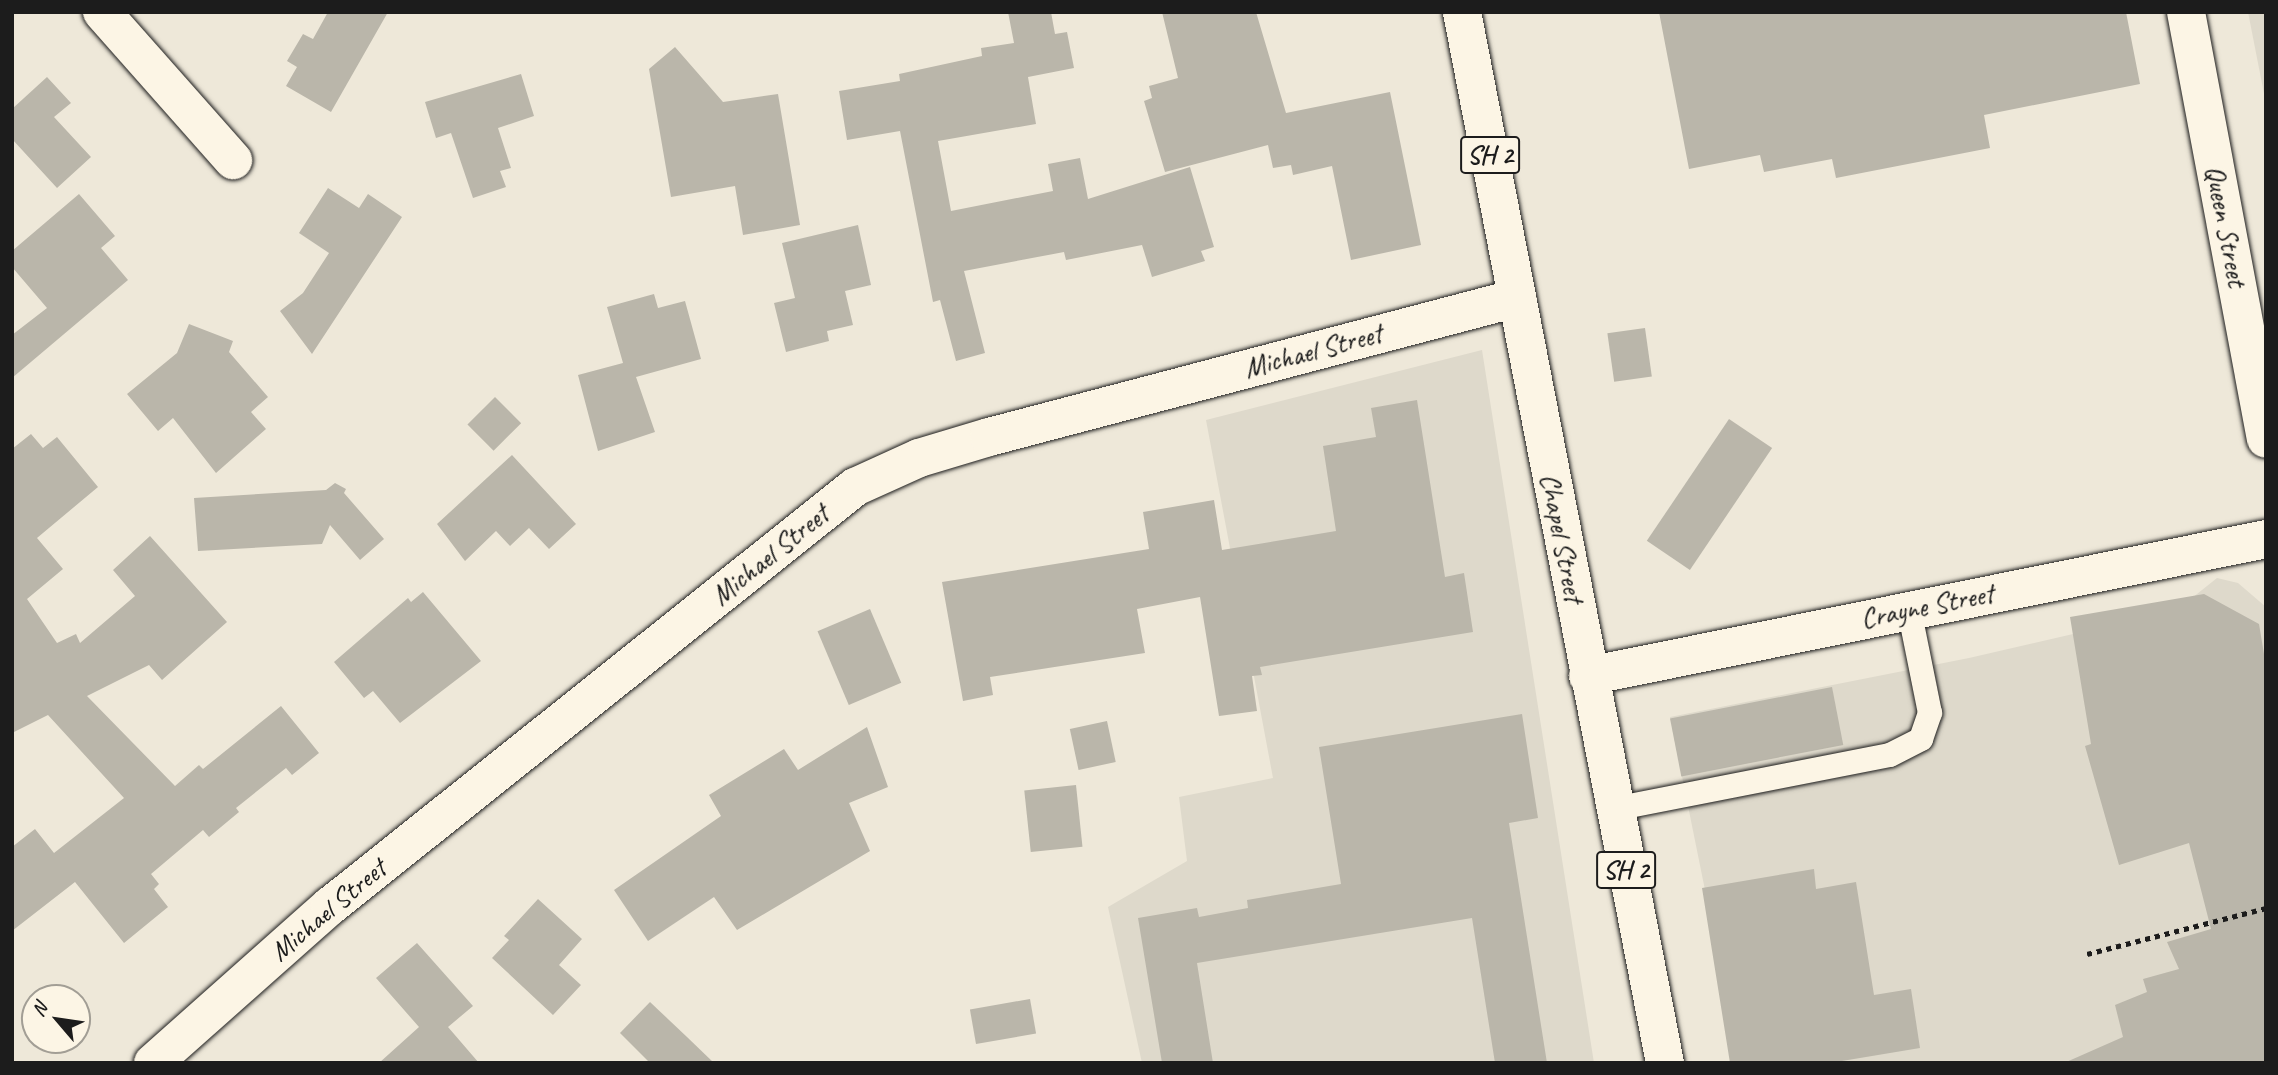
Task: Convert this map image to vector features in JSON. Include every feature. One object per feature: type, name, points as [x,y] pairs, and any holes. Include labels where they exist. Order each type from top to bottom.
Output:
[{"type":"main road","points":[[103,12],[233,160]]},
{"type":"main road","name":"Chapel Street","points":[[1462,12],[1588,676],[1665,1063]]},
{"type":"main road","name":"Queen Street","points":[[2186,12],[2266,439]]},
{"type":"main road","name":"Michael Street","points":[[153,1063],[330,906],[855,487],[919,458],[989,437],[1517,298]]},
{"type":"main road","name":"Crayne Street","points":[[1588,676],[2266,539]]},
{"type":"lane","points":[[1614,809],[1890,755],[1921,739],[1930,713],[1909,609]]},
{"type":"path","points":[[2087,954],[2266,908]]},
{"type":"shaded area","points":[[2248,12],[2266,12],[2266,104]]},
{"type":"shaded area","points":[[1482,350],[1594,1063],[1142,1063],[1108,907],[1187,861],[1179,797],[1273,778],[1206,420]]},
{"type":"shaded area","points":[[2217,578],[2238,583],[2266,607],[2266,1063],[1740,1063],[1670,717],[1969,658],[2177,610]]},
{"type":"building","points":[[328,12],[388,12],[331,112],[286,86],[297,67],[287,61],[303,34],[313,39]]},
{"type":"building","points":[[1008,12],[1051,12],[1055,34],[1067,32],[1074,68],[1028,77],[1036,124],[938,141],[951,211],[1053,191],[1048,164],[1080,158],[1088,199],[1190,167],[1214,247],[1201,251],[1205,261],[1152,277],[1142,245],[1066,260],[1064,252],[964,271],[985,353],[956,361],[940,300],[933,302],[900,131],[847,140],[839,91],[900,81],[899,74],[982,56],[981,48],[1014,43]]},
{"type":"building","points":[[1162,12],[1256,12],[1286,113],[1390,92],[1421,245],[1351,260],[1332,166],[1293,175],[1291,165],[1273,168],[1268,145],[1165,172],[1144,101],[1152,98],[1149,86],[1178,78]]},
{"type":"building","points":[[1659,12],[2126,12],[2140,84],[1984,115],[1990,148],[1836,178],[1832,159],[1764,172],[1760,155],[1689,169]]},
{"type":"building","points":[[675,47],[723,102],[778,94],[800,225],[743,235],[735,186],[671,197],[649,69]]},
{"type":"building","points":[[521,74],[534,116],[498,128],[511,168],[500,171],[506,187],[473,198],[451,133],[436,138],[425,102]]},
{"type":"building","points":[[47,77],[71,103],[54,117],[91,157],[57,188],[12,139],[12,109]]},
{"type":"building","points":[[328,188],[359,208],[368,194],[402,217],[312,354],[280,311],[303,293],[329,253],[299,233]]},
{"type":"building","points":[[79,194],[115,236],[101,248],[128,280],[12,378],[12,335],[47,308],[12,267],[12,251]]},
{"type":"building","points":[[858,225],[871,285],[845,291],[853,325],[827,331],[829,341],[786,352],[774,303],[795,298],[782,243]]},
{"type":"building","points":[[654,294],[658,308],[685,301],[701,359],[636,377],[655,432],[598,451],[578,375],[623,363],[607,307]]},
{"type":"building","points":[[189,324],[233,341],[229,352],[268,397],[251,412],[266,429],[216,473],[173,418],[158,431],[127,394],[177,353]]},
{"type":"building","points":[[1645,328],[1652,377],[1614,382],[1607,333]]},
{"type":"building","points":[[495,397],[521,423],[494,451],[467,425]]},
{"type":"building","points":[[1417,400],[1445,577],[1464,573],[1473,632],[1260,667],[1262,675],[1252,676],[1257,711],[1219,716],[1200,597],[1137,609],[1145,653],[990,677],[993,695],[963,701],[942,582],[1149,549],[1143,512],[1214,500],[1222,550],[1336,531],[1323,446],[1376,437],[1371,408]]},
{"type":"building","points":[[1729,419],[1772,448],[1690,570],[1647,541]]},
{"type":"building","points":[[31,434],[43,448],[57,437],[98,487],[37,538],[63,569],[27,599],[57,643],[76,634],[80,643],[135,596],[113,570],[150,536],[227,622],[162,680],[149,665],[87,696],[175,786],[199,765],[203,769],[281,706],[319,753],[292,775],[286,768],[236,808],[239,812],[209,837],[203,830],[151,874],[159,884],[154,889],[168,907],[124,943],[75,882],[12,931],[12,847],[35,829],[54,853],[124,798],[48,715],[12,733],[12,449]]},
{"type":"building","points":[[512,455],[576,524],[549,549],[529,528],[510,546],[496,531],[465,561],[437,524]]},
{"type":"building","points":[[335,483],[346,489],[344,493],[384,539],[360,560],[330,525],[322,544],[198,551],[194,498],[326,490]]},
{"type":"building","points":[[423,592],[481,661],[400,723],[373,691],[364,698],[334,662],[408,598],[411,602]]},
{"type":"building","points":[[2204,594],[2259,624],[2266,666],[2266,1063],[2064,1063],[2123,1037],[2115,1005],[2147,992],[2143,979],[2179,969],[2167,942],[2211,929],[2189,843],[2119,865],[2085,746],[2091,744],[2070,617]]},
{"type":"building","points":[[870,609],[901,683],[849,705],[818,631]]},
{"type":"building","points":[[1832,687],[1843,745],[1681,776],[1670,718]]},
{"type":"building","points":[[1522,714],[1538,818],[1509,823],[1547,1063],[1495,1063],[1472,918],[1197,963],[1213,1063],[1162,1063],[1138,918],[1197,908],[1199,917],[1248,908],[1247,900],[1341,884],[1319,747]]},
{"type":"building","points":[[1107,721],[1116,762],[1079,770],[1070,729]]},
{"type":"building","points":[[867,727],[888,787],[849,803],[870,851],[737,930],[714,897],[648,941],[614,890],[721,816],[709,795],[784,749],[798,770]]},
{"type":"building","points":[[1076,785],[1082,847],[1031,852],[1024,790]]},
{"type":"building","points":[[1814,869],[1816,889],[1856,882],[1874,995],[1911,989],[1920,1048],[1830,1063],[1730,1063],[1702,888]]},
{"type":"building","points":[[538,899],[582,939],[559,965],[581,985],[553,1015],[492,958],[509,940],[504,936]]},
{"type":"building","points":[[417,943],[473,1006],[448,1027],[479,1063],[379,1063],[419,1027],[376,978]]},
{"type":"building","points":[[1030,999],[1036,1033],[976,1044],[970,1010]]},
{"type":"building","points":[[650,1002],[714,1063],[650,1063],[620,1033]]}]
